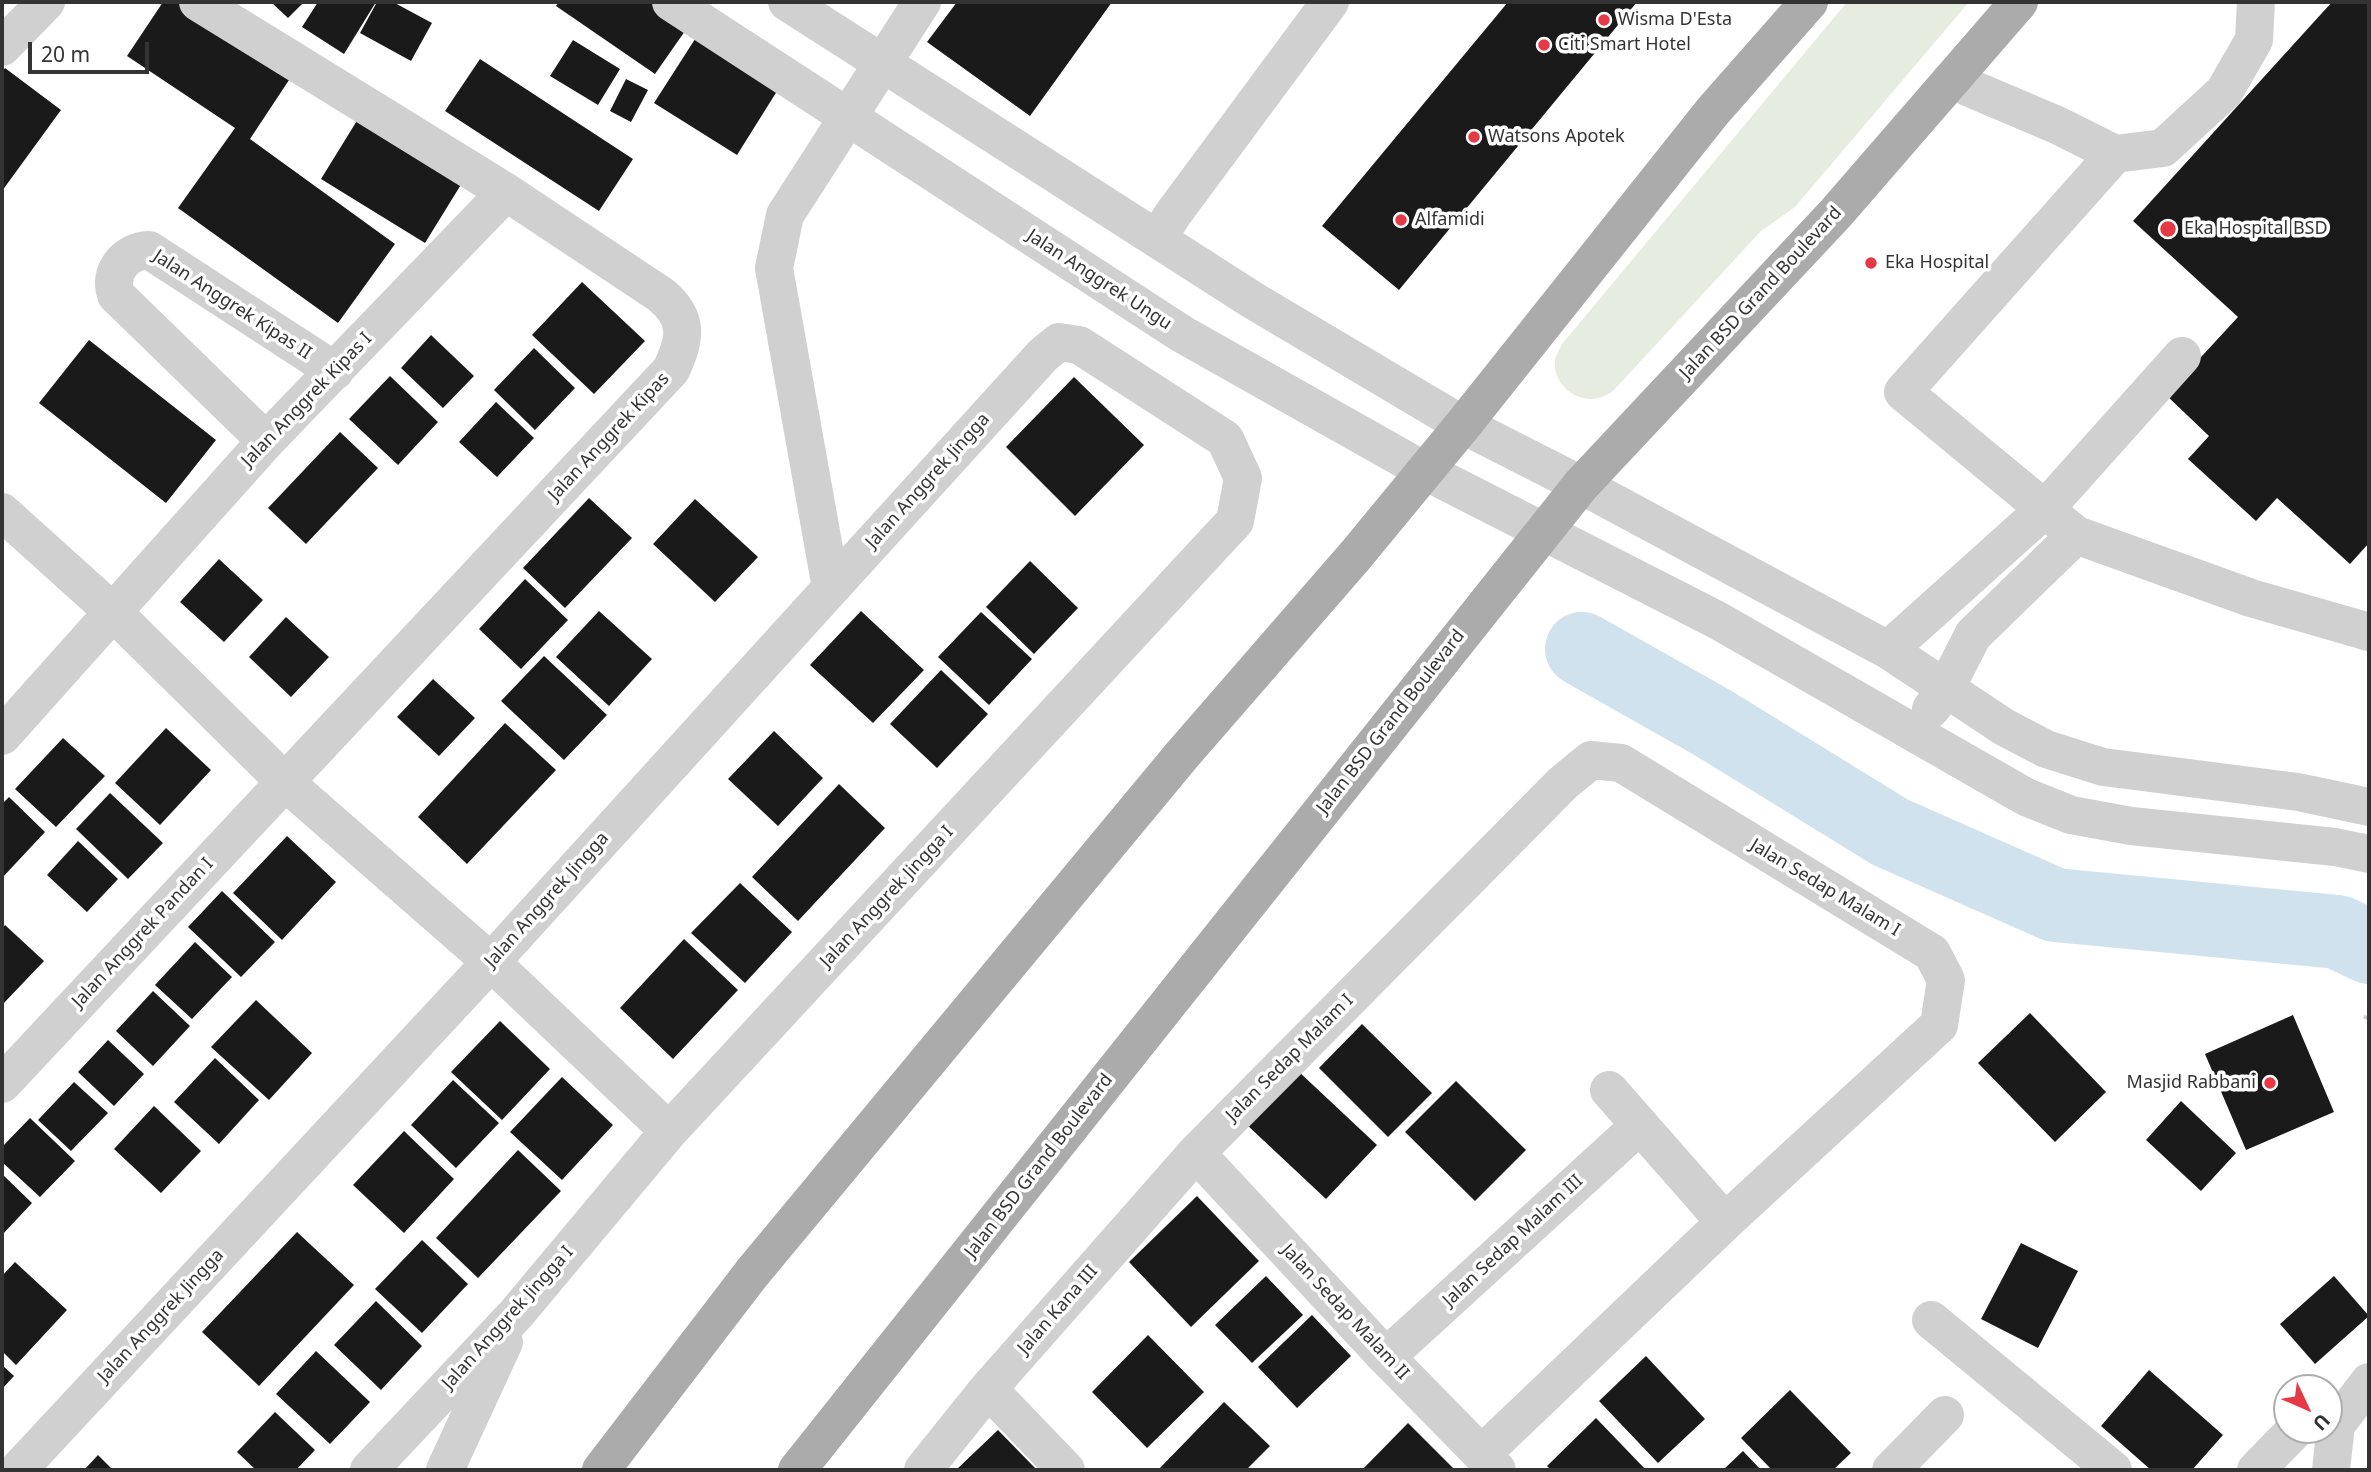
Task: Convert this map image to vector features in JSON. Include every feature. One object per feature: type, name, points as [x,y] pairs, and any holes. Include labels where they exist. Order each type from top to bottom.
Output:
[{"type":"main road","points":[[601,1470],[761,1263],[1182,755],[1355,556],[1713,111],[1809,2]]},
{"type":"main road","name":"Jalan BSD Grand Boulevard","points":[[797,1470],[1581,485],[1836,213],[2019,2]]},
{"type":"street","points":[[2,47],[46,2]]},
{"type":"street","name":"Jalan Anggrek Kipas","points":[[198,2],[506,192],[661,295],[676,308],[682,326],[681,349],[671,370],[285,782]]},
{"type":"street","name":"Jalan Anggrek Ungu","points":[[671,2],[1182,334],[1425,471],[1717,620],[2026,797],[2071,815],[2131,826],[2335,847],[2369,854]]},
{"type":"street","points":[[787,2],[1254,301],[1463,425],[1581,485],[1888,650],[2004,727],[2046,749],[2102,767],[2298,792],[2369,807]]},
{"type":"street","points":[[831,588],[774,268],[785,215],[922,2]]},
{"type":"street","points":[[1157,239],[1330,2]]},
{"type":"street","points":[[1951,80],[2057,125],[2115,154],[2163,148],[2224,92],[2254,40],[2256,2]]},
{"type":"street","points":[[2115,154],[1903,393],[2076,535],[2251,598],[2369,632]]},
{"type":"street","name":"Jalan Anggrek Kipas I","points":[[2,736],[266,442],[506,192]]},
{"type":"street","name":"Jalan Anggrek Kipas II","points":[[266,442],[116,295],[114,275],[122,262],[133,253],[149,250],[335,371]]},
{"type":"street","name":"Jalan Anggrek Jingga","points":[[18,1470],[491,962],[1043,355],[1059,342],[1079,345]]},
{"type":"street","name":"Jalan Anggrek Jingga I","points":[[369,1470],[516,1314],[669,1131],[1235,521],[1244,478],[1225,439],[1079,345]]},
{"type":"street","points":[[1888,650],[2045,509],[2182,356]]},
{"type":"street","points":[[2,512],[113,612],[285,782],[491,962],[669,1131]]},
{"type":"street","points":[[1913,732],[1945,690],[1973,635],[2076,535]]},
{"type":"street","name":"Jalan Sedap Malam I","points":[[1196,1153],[1563,783],[1591,760],[1620,762],[1932,953],[1945,980],[1939,1025],[1725,1222],[1489,1462]]},
{"type":"street","name":"Jalan Anggrek Pandan I","points":[[2,1084],[285,782]]},
{"type":"street","points":[[1609,1090],[1725,1222]]},
{"type":"street","name":"Jalan Sedap Malam III","points":[[1386,1357],[1639,1126]]},
{"type":"street","name":"Jalan Sedap Malam II","points":[[1196,1153],[1386,1357],[1489,1462]]},
{"type":"street","name":"Jalan Kana III","points":[[923,1470],[988,1389],[1196,1153]]},
{"type":"street","points":[[445,1470],[516,1314]]},
{"type":"street","points":[[1931,1320],[2113,1470]]},
{"type":"street","points":[[2343,1391],[2369,1373]]},
{"type":"street","points":[[2331,1470],[2336,1425],[2369,1382]]},
{"type":"street","points":[[988,1389],[1066,1470]]},
{"type":"street","points":[[1891,1470],[1945,1415]]},
{"type":"street","points":[[2256,1470],[2281,1444]]},
{"type":"path","points":[[2365,1019],[2369,1012]]},
{"type":"shaded area","points":[[1847,2],[1969,2],[1795,207],[1761,231],[1614,390],[1603,397],[1591,399],[1575,395],[1562,384],[1555,369],[1562,344]]},
{"type":"building","points":[[163,2],[179,2],[291,77],[250,139],[395,244],[338,323],[178,208],[235,128],[127,56]]},
{"type":"building","points":[[271,2],[304,2],[288,18]]},
{"type":"building","points":[[318,2],[376,2],[344,54],[302,27]]},
{"type":"building","points":[[377,2],[393,2],[432,23],[411,61],[360,33]]},
{"type":"building","points":[[559,2],[664,2],[692,21],[655,74],[556,6]]},
{"type":"building","points":[[957,2],[1112,2],[1030,116],[927,42]]},
{"type":"building","points":[[1508,2],[1637,2],[1399,290],[1322,226]]},
{"type":"building","points":[[2332,2],[2369,2],[2369,543],[2350,564],[2277,498],[2256,521],[2188,459],[2209,436],[2166,395],[2238,317],[2133,221]]},
{"type":"building","points":[[697,36],[779,88],[737,155],[654,103]]},
{"type":"building","points":[[573,40],[620,69],[598,105],[550,76]]},
{"type":"building","points":[[480,59],[633,159],[599,211],[445,111]]},
{"type":"building","points":[[5,68],[61,110],[2,191],[2,72]]},
{"type":"building","points":[[626,79],[648,90],[631,122],[610,111]]},
{"type":"building","points":[[358,119],[462,183],[425,243],[321,179]]},
{"type":"building","points":[[582,282],[645,341],[594,394],[532,335]]},
{"type":"building","points":[[431,335],[474,376],[443,408],[401,368]]},
{"type":"building","points":[[89,340],[216,440],[166,503],[39,403]]},
{"type":"building","points":[[534,348],[575,388],[535,430],[494,390]]},
{"type":"building","points":[[390,376],[438,422],[398,465],[349,419]]},
{"type":"building","points":[[1074,377],[1144,445],[1075,516],[1006,447]]},
{"type":"building","points":[[496,402],[534,438],[497,477],[459,442]]},
{"type":"building","points":[[340,432],[378,468],[306,544],[268,508]]},
{"type":"building","points":[[589,498],[632,538],[565,608],[523,568]]},
{"type":"building","points":[[695,499],[758,557],[715,602],[653,544]]},
{"type":"building","points":[[219,559],[263,600],[224,642],[180,602]]},
{"type":"building","points":[[1030,561],[1078,608],[1034,654],[986,607]]},
{"type":"building","points":[[525,579],[568,620],[521,669],[479,629]]},
{"type":"building","points":[[599,611],[652,659],[609,706],[556,657]]},
{"type":"building","points":[[861,611],[924,670],[873,723],[810,665]]},
{"type":"building","points":[[981,612],[1032,659],[989,705],[938,657]]},
{"type":"building","points":[[286,617],[329,657],[291,697],[249,657]]},
{"type":"building","points":[[544,656],[607,715],[564,760],[501,701]]},
{"type":"building","points":[[941,670],[988,714],[937,768],[890,724]]},
{"type":"building","points":[[433,679],[475,718],[439,756],[397,717]]},
{"type":"building","points":[[505,723],[556,770],[467,864],[418,817]]},
{"type":"building","points":[[166,728],[211,770],[160,825],[115,783]]},
{"type":"building","points":[[774,731],[823,778],[778,826],[728,779]]},
{"type":"building","points":[[63,738],[105,776],[56,827],[15,789]]},
{"type":"building","points":[[839,784],[885,828],[798,921],[752,877]]},
{"type":"building","points":[[110,793],[163,843],[128,879],[76,829]]},
{"type":"building","points":[[9,797],[45,832],[2,878],[2,804]]},
{"type":"building","points":[[287,836],[336,882],[282,940],[233,893]]},
{"type":"building","points":[[78,841],[118,879],[87,912],[47,875]]},
{"type":"building","points":[[740,883],[792,932],[745,983],[691,933]]},
{"type":"building","points":[[222,891],[275,942],[241,977],[188,927]]},
{"type":"building","points":[[5,925],[44,961],[2,1005],[2,929]]},
{"type":"building","points":[[684,939],[738,990],[673,1059],[620,1008]]},
{"type":"building","points":[[195,942],[232,977],[192,1019],[155,985]]},
{"type":"building","points":[[153,991],[190,1026],[153,1066],[116,1031]]},
{"type":"building","points":[[256,1000],[312,1053],[269,1100],[211,1047]]},
{"type":"building","points":[[2030,1013],[2106,1092],[2055,1142],[1978,1063]]},
{"type":"building","name":"Masjid Rabbani","points":[[2293,1015],[2334,1112],[2246,1150],[2205,1054]]},
{"type":"building","points":[[500,1021],[550,1069],[502,1120],[451,1072]]},
{"type":"building","points":[[1362,1024],[1432,1093],[1388,1137],[1319,1068]]},
{"type":"building","points":[[108,1040],[144,1074],[114,1106],[78,1072]]},
{"type":"building","points":[[215,1058],[259,1100],[219,1144],[174,1102]]},
{"type":"building","points":[[1297,1070],[1377,1145],[1326,1199],[1246,1124]]},
{"type":"building","points":[[562,1077],[613,1125],[562,1180],[510,1132]]},
{"type":"building","points":[[453,1080],[499,1123],[456,1168],[411,1125]]},
{"type":"building","points":[[1456,1081],[1526,1150],[1475,1201],[1405,1132]]},
{"type":"building","points":[[74,1082],[108,1113],[71,1151],[38,1120]]},
{"type":"building","points":[[2181,1101],[2236,1153],[2201,1191],[2146,1140]]},
{"type":"building","points":[[154,1106],[201,1151],[161,1193],[114,1149]]},
{"type":"building","points":[[30,1118],[75,1161],[40,1197],[2,1162],[2,1147]]},
{"type":"building","points":[[404,1131],[454,1179],[404,1233],[353,1185]]},
{"type":"building","points":[[518,1150],[561,1191],[478,1278],[436,1238]]},
{"type":"building","points":[[2,1174],[32,1203],[2,1235]]},
{"type":"building","points":[[1197,1196],[1259,1261],[1191,1327],[1129,1262]]},
{"type":"building","points":[[297,1232],[354,1285],[259,1386],[202,1332]]},
{"type":"building","points":[[422,1240],[468,1284],[422,1333],[375,1289]]},
{"type":"building","points":[[2021,1243],[2078,1271],[2038,1348],[1981,1319]]},
{"type":"building","points":[[15,1262],[67,1310],[16,1365],[2,1351],[2,1276]]},
{"type":"building","points":[[1266,1276],[1303,1315],[1252,1363],[1215,1325]]},
{"type":"building","points":[[2334,1276],[2369,1316],[2315,1364],[2280,1324]]},
{"type":"building","points":[[376,1301],[422,1346],[381,1390],[334,1345]]},
{"type":"building","points":[[1312,1315],[1351,1356],[1297,1408],[1258,1367]]},
{"type":"building","points":[[1148,1335],[1204,1392],[1147,1448],[1092,1392]]},
{"type":"building","points":[[316,1351],[370,1402],[330,1444],[276,1394]]},
{"type":"building","points":[[1646,1356],[1705,1419],[1658,1463],[1599,1401]]},
{"type":"building","points":[[2,1365],[14,1376],[2,1389]]},
{"type":"building","points":[[2149,1370],[2223,1435],[2192,1470],[2151,1470],[2101,1426]]},
{"type":"building","points":[[1790,1390],[1851,1453],[1833,1470],[1772,1470],[1741,1438]]},
{"type":"building","points":[[1224,1402],[1270,1446],[1246,1470],[1158,1470]]},
{"type":"building","points":[[275,1412],[315,1450],[296,1470],[256,1470],[237,1452]]},
{"type":"building","points":[[1596,1418],[1646,1470],[1551,1470],[1547,1466]]},
{"type":"building","points":[[1408,1423],[1455,1470],[1362,1470]]},
{"type":"building","points":[[998,1430],[1037,1470],[956,1470]]},
{"type":"building","points":[[1743,1451],[1761,1470],[1723,1470]]},
{"type":"building","points":[[98,1455],[113,1470],[84,1470]]},
{"type":"waterway","points":[[1582,649],[1713,723],[1890,832],[2055,905],[2338,932],[2369,947]]},
{"type":"place","name":"Wisma D'Esta","points":[[1604,20]]},
{"type":"place","name":"Citi Smart Hotel","points":[[1544,45]]},
{"type":"place","name":"Watsons Apotek","points":[[1474,137]]},
{"type":"place","name":"Alfamidi","points":[[1401,220]]},
{"type":"place","name":"Eka Hospital BSD","points":[[2168,229]]},
{"type":"place","name":"Eka Hospital","points":[[1871,263]]},
{"type":"place","name":"Masjid Rabbani","points":[[2270,1083]]}]
